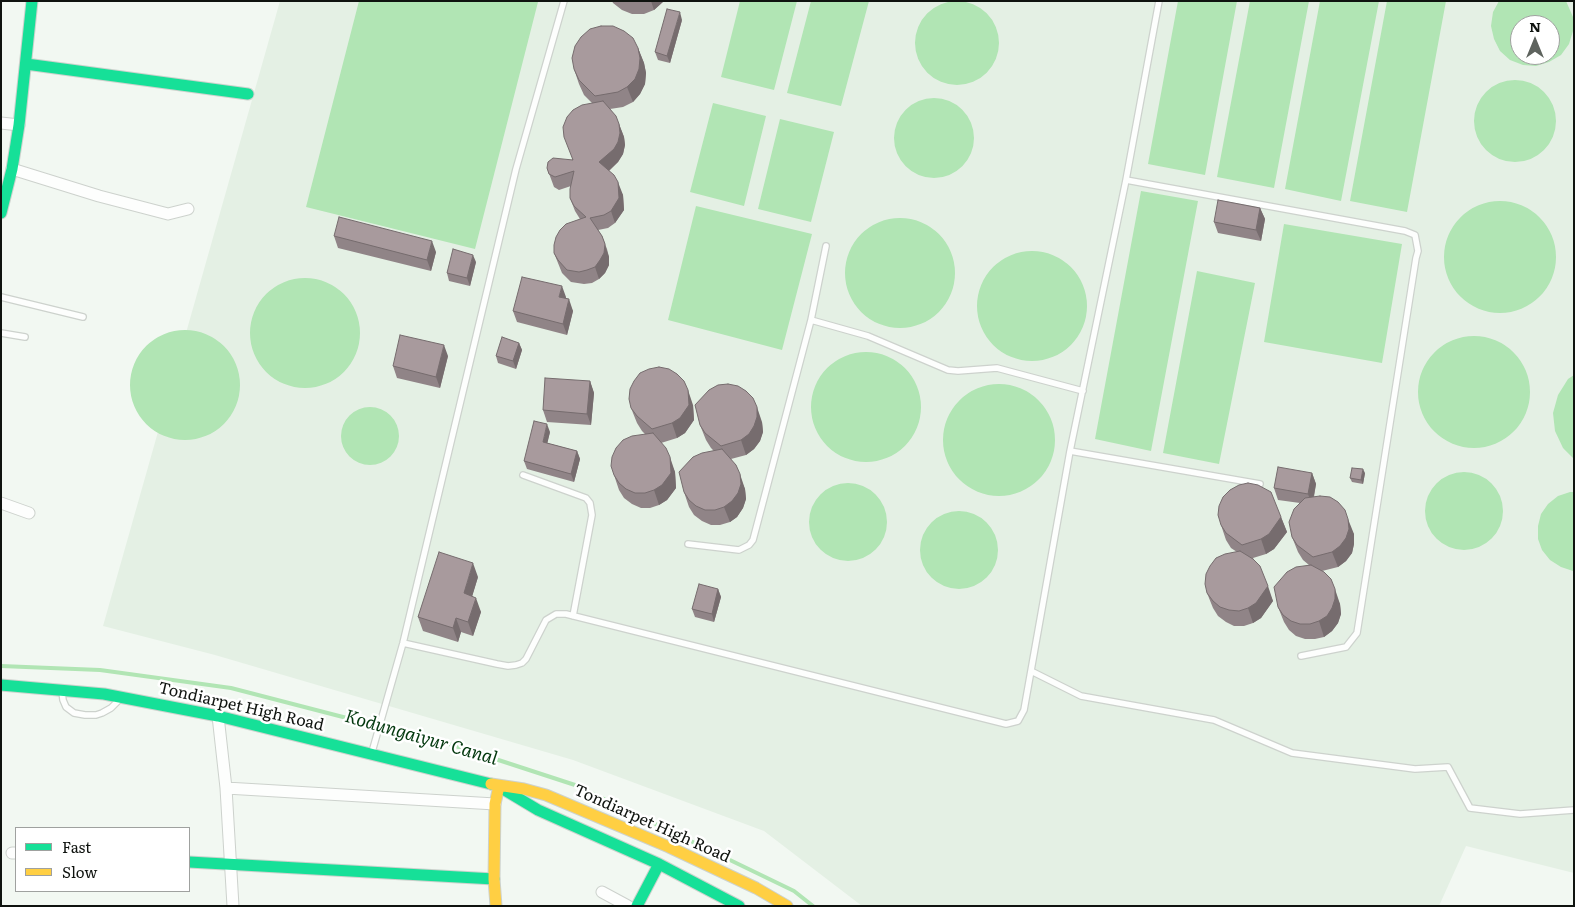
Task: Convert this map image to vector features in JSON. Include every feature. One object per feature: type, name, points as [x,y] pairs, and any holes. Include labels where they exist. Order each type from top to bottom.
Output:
[{"type":"main road","points":[[1,213],[12,168],[19,125],[32,1]]},
{"type":"main road","points":[[26,64],[248,94]]},
{"type":"main road","name":"Tondiarpet High Road","points":[[1,686],[104,694],[218,716],[499,786],[524,789],[546,795],[669,847],[756,888],[787,906]]},
{"type":"main road","points":[[496,906],[494,879],[495,804],[499,786]]},
{"type":"main road","name":"Tondiarpet High Road","points":[[499,786],[538,810],[659,864],[739,906]]},
{"type":"main road","points":[[190,862],[494,879]]},
{"type":"main road","points":[[637,906],[659,864]]},
{"type":"street","points":[[1,123],[19,125]]},
{"type":"street","points":[[12,168],[99,196],[168,214],[188,209]]},
{"type":"street","points":[[1,503],[29,513]]},
{"type":"street","points":[[218,716],[226,788],[233,906]]},
{"type":"street","points":[[226,788],[495,804]]},
{"type":"street","points":[[602,892],[628,906]]},
{"type":"lane","points":[[371,755],[403,643],[516,169],[564,1]]},
{"type":"lane","points":[[403,643],[508,666],[522,664],[546,620],[550,616],[560,614],[1006,724],[1015,723],[1024,710],[1070,451],[1126,180],[1159,1]]},
{"type":"lane","points":[[1126,180],[1406,231],[1415,235],[1418,251],[1357,633],[1346,647],[1301,656]]},
{"type":"lane","points":[[688,544],[739,550],[753,540],[811,320],[826,246]]},
{"type":"lane","points":[[1,297],[83,317]]},
{"type":"lane","points":[[811,320],[868,336],[948,370],[1002,369],[1082,391]]},
{"type":"lane","points":[[1,333],[25,337]]},
{"type":"lane","points":[[1070,451],[1260,484]]},
{"type":"lane","points":[[523,475],[586,498],[590,502],[592,516],[573,616]]},
{"type":"lane","points":[[1031,671],[1081,696],[1214,720],[1292,753],[1415,769],[1448,767],[1470,808],[1520,814],[1574,810]]},
{"type":"lane","points":[[62,690],[66,707],[74,713],[85,715],[102,713],[111,708],[121,697]]},
{"type":"shaded area","points":[[280,1],[1574,1],[1574,873],[1466,846],[1439,906],[862,906],[764,831],[573,760],[215,655],[103,626]]},
{"type":"shaded area","points":[[359,1],[538,2],[475,249],[306,207]]},
{"type":"shaded area","points":[[740,1],[797,1],[774,90],[721,77]]},
{"type":"shaded area","points":[[811,1],[869,1],[841,106],[787,93]]},
{"type":"shaded area","points":[[957,1],[973,4],[987,13],[996,27],[999,43],[996,59],[987,73],[973,82],[957,85],[941,82],[927,73],[918,59],[915,43],[918,27],[927,13],[941,4]]},
{"type":"shaded area","points":[[1178,1],[1237,1],[1205,175],[1148,164]]},
{"type":"shaded area","points":[[1250,1],[1309,1],[1274,188],[1217,177]]},
{"type":"shaded area","points":[[1320,1],[1379,1],[1341,201],[1285,189]]},
{"type":"shaded area","points":[[1387,1],[1446,1],[1407,212],[1350,201]]},
{"type":"shaded area","points":[[1499,1],[1566,1],[1573,17],[1573,31],[1569,44],[1560,56],[1560,15],[1510,15],[1510,60],[1500,51],[1494,39],[1491,26],[1493,12]]},
{"type":"shaded area","points":[[1515,80],[1531,83],[1544,92],[1553,105],[1556,121],[1553,137],[1544,150],[1531,159],[1515,162],[1499,159],[1486,150],[1477,137],[1474,121],[1477,105],[1486,92],[1499,83]]},
{"type":"shaded area","points":[[934,98],[949,101],[962,110],[971,123],[974,138],[971,153],[962,166],[949,175],[934,178],[919,175],[906,166],[897,153],[894,138],[897,123],[906,110],[919,101]]},
{"type":"shaded area","points":[[713,103],[766,116],[744,206],[690,192]]},
{"type":"shaded area","points":[[780,119],[834,132],[811,222],[758,209]]},
{"type":"shaded area","points":[[1141,191],[1198,201],[1151,451],[1095,439]]},
{"type":"shaded area","points":[[1500,201],[1521,205],[1540,217],[1552,236],[1556,257],[1552,278],[1540,297],[1521,309],[1500,313],[1479,309],[1460,297],[1448,278],[1444,257],[1448,236],[1460,217],[1479,205]]},
{"type":"shaded area","points":[[696,206],[812,234],[782,350],[668,320]]},
{"type":"shaded area","points":[[900,218],[921,222],[939,234],[951,252],[955,273],[951,294],[939,312],[921,324],[900,328],[879,324],[861,312],[849,294],[845,273],[849,252],[861,234],[879,222]]},
{"type":"shaded area","points":[[1284,224],[1402,244],[1382,363],[1264,342]]},
{"type":"shaded area","points":[[1032,251],[1053,255],[1071,267],[1083,285],[1087,306],[1083,327],[1071,345],[1053,357],[1032,361],[1011,357],[993,345],[981,327],[977,306],[981,285],[993,267],[1011,255]]},
{"type":"shaded area","points":[[1197,271],[1255,283],[1219,464],[1163,453]]},
{"type":"shaded area","points":[[305,278],[326,282],[344,294],[356,312],[360,333],[356,354],[344,372],[326,384],[305,388],[284,384],[266,372],[254,354],[250,333],[254,312],[266,294],[284,282]]},
{"type":"shaded area","points":[[185,330],[206,334],[224,346],[236,364],[240,385],[236,406],[224,424],[206,436],[185,440],[164,436],[146,424],[134,406],[130,385],[134,364],[146,346],[164,334]]},
{"type":"shaded area","points":[[1474,336],[1496,340],[1514,352],[1526,370],[1530,392],[1526,414],[1514,432],[1496,444],[1474,448],[1452,444],[1434,432],[1422,414],[1418,392],[1422,370],[1434,352],[1452,340]]},
{"type":"shaded area","points":[[866,352],[887,356],[905,368],[917,386],[921,407],[917,428],[905,446],[887,458],[866,462],[845,458],[827,446],[815,428],[811,407],[815,386],[827,368],[845,356]]},
{"type":"shaded area","points":[[1574,375],[1574,459],[1563,448],[1555,431],[1553,413],[1558,395],[1568,379]]},
{"type":"shaded area","points":[[999,384],[1020,389],[1038,401],[1050,419],[1055,440],[1050,461],[1038,479],[1020,491],[999,496],[978,491],[960,479],[948,461],[943,440],[948,419],[960,401],[978,389]]},
{"type":"shaded area","points":[[370,407],[386,412],[394,420],[399,436],[394,452],[386,460],[370,465],[354,460],[346,452],[341,436],[346,420],[354,412]]},
{"type":"shaded area","points":[[1456,472],[1472,472],[1486,478],[1497,489],[1503,503],[1503,519],[1497,533],[1486,544],[1472,550],[1456,550],[1442,544],[1431,533],[1425,519],[1425,503],[1431,489],[1442,478]]},
{"type":"shaded area","points":[[848,483],[863,486],[876,494],[884,507],[887,522],[884,537],[876,550],[863,558],[848,561],[833,558],[820,550],[812,537],[809,522],[812,507],[820,494],[833,486]]},
{"type":"shaded area","points":[[1574,492],[1573,571],[1561,567],[1550,560],[1542,550],[1538,539],[1538,526],[1541,514],[1548,504],[1558,496]]},
{"type":"shaded area","points":[[959,511],[974,514],[987,522],[995,535],[998,550],[995,565],[987,578],[974,586],[959,589],[944,586],[931,578],[923,565],[920,550],[923,535],[931,522],[944,514]]},
{"type":"building","points":[[667,9],[680,12],[667,56],[655,52]]},
{"type":"building","points":[[601,26],[613,26],[633,38],[640,58],[639,69],[635,79],[627,87],[618,92],[595,96],[579,80],[572,58],[575,46],[581,37],[590,29]]},
{"type":"building","points":[[603,101],[616,116],[620,133],[614,149],[599,162],[614,175],[618,182],[619,198],[611,211],[604,215],[590,218],[605,244],[604,253],[595,267],[579,272],[567,270],[554,253],[556,237],[566,224],[586,217],[574,206],[570,198],[574,171],[555,177],[549,174],[548,162],[553,158],[573,160],[564,137],[563,127],[567,117],[573,110],[582,105]]},
{"type":"building","points":[[1218,200],[1260,208],[1256,230],[1214,222]]},
{"type":"building","points":[[339,217],[432,241],[427,260],[334,236]]},
{"type":"building","points":[[453,249],[473,255],[467,278],[447,273]]},
{"type":"building","points":[[522,277],[562,286],[559,297],[569,299],[563,324],[513,311]]},
{"type":"building","points":[[400,335],[444,345],[436,377],[393,366]]},
{"type":"building","points":[[502,337],[519,343],[513,361],[496,356]]},
{"type":"building","points":[[659,367],[669,369],[684,381],[688,390],[689,405],[680,418],[672,423],[652,429],[631,408],[629,399],[630,389],[640,373]]},
{"type":"building","points":[[545,378],[590,381],[587,414],[543,410]]},
{"type":"building","points":[[718,385],[738,386],[753,398],[757,407],[757,417],[749,434],[741,440],[721,446],[705,433],[700,425],[695,405],[709,390]]},
{"type":"building","points":[[534,421],[547,424],[543,442],[577,451],[571,474],[524,461]]},
{"type":"building","points":[[653,433],[666,448],[670,457],[671,473],[662,485],[654,490],[645,493],[635,493],[619,483],[611,466],[612,457],[616,448],[623,440],[632,436]]},
{"type":"building","points":[[722,449],[736,465],[740,474],[741,484],[738,493],[724,507],[715,510],[705,510],[689,500],[684,492],[679,472],[693,457]]},
{"type":"building","points":[[1278,467],[1312,473],[1308,494],[1274,488]]},
{"type":"building","points":[[1352,468],[1363,469],[1361,480],[1350,478]]},
{"type":"building","points":[[1248,483],[1258,485],[1271,492],[1281,517],[1269,534],[1261,539],[1242,545],[1226,533],[1218,515],[1223,497],[1230,490]]},
{"type":"building","points":[[1330,497],[1338,502],[1345,510],[1349,529],[1346,538],[1340,546],[1332,552],[1313,557],[1297,545],[1292,537],[1289,522],[1294,509],[1305,498]]},
{"type":"building","points":[[1240,551],[1260,566],[1268,586],[1256,603],[1248,608],[1239,611],[1229,610],[1220,607],[1207,593],[1205,584],[1206,574],[1216,558]]},
{"type":"building","points":[[439,552],[473,563],[464,593],[476,598],[468,622],[456,618],[453,628],[418,617]]},
{"type":"building","points":[[1311,565],[1324,572],[1331,579],[1335,589],[1335,599],[1327,616],[1310,624],[1300,624],[1291,621],[1283,615],[1278,607],[1274,587],[1287,572],[1296,567]]},
{"type":"building","points":[[699,584],[718,589],[712,614],[692,609]]},
{"type":"waterway","name":"Kodungaiyur Canal","points":[[1,666],[100,670],[231,688],[431,738],[575,785],[794,891],[813,906]]},
{"type":"traffic: fast","points":[[1,213],[12,169],[19,125],[32,1]]},
{"type":"traffic: fast","points":[[26,64],[248,94]]},
{"type":"traffic: fast","points":[[1,685],[104,694],[218,716],[491,784]]},
{"type":"traffic: fast","points":[[503,789],[538,810],[659,864],[739,906]]},
{"type":"traffic: fast","points":[[190,862],[494,879]]},
{"type":"traffic: fast","points":[[637,906],[659,864]]},
{"type":"traffic: slow","points":[[491,784],[524,789],[546,795],[669,847],[756,888],[787,906]]},
{"type":"traffic: slow","points":[[496,906],[494,879],[495,804],[499,786]]}]
